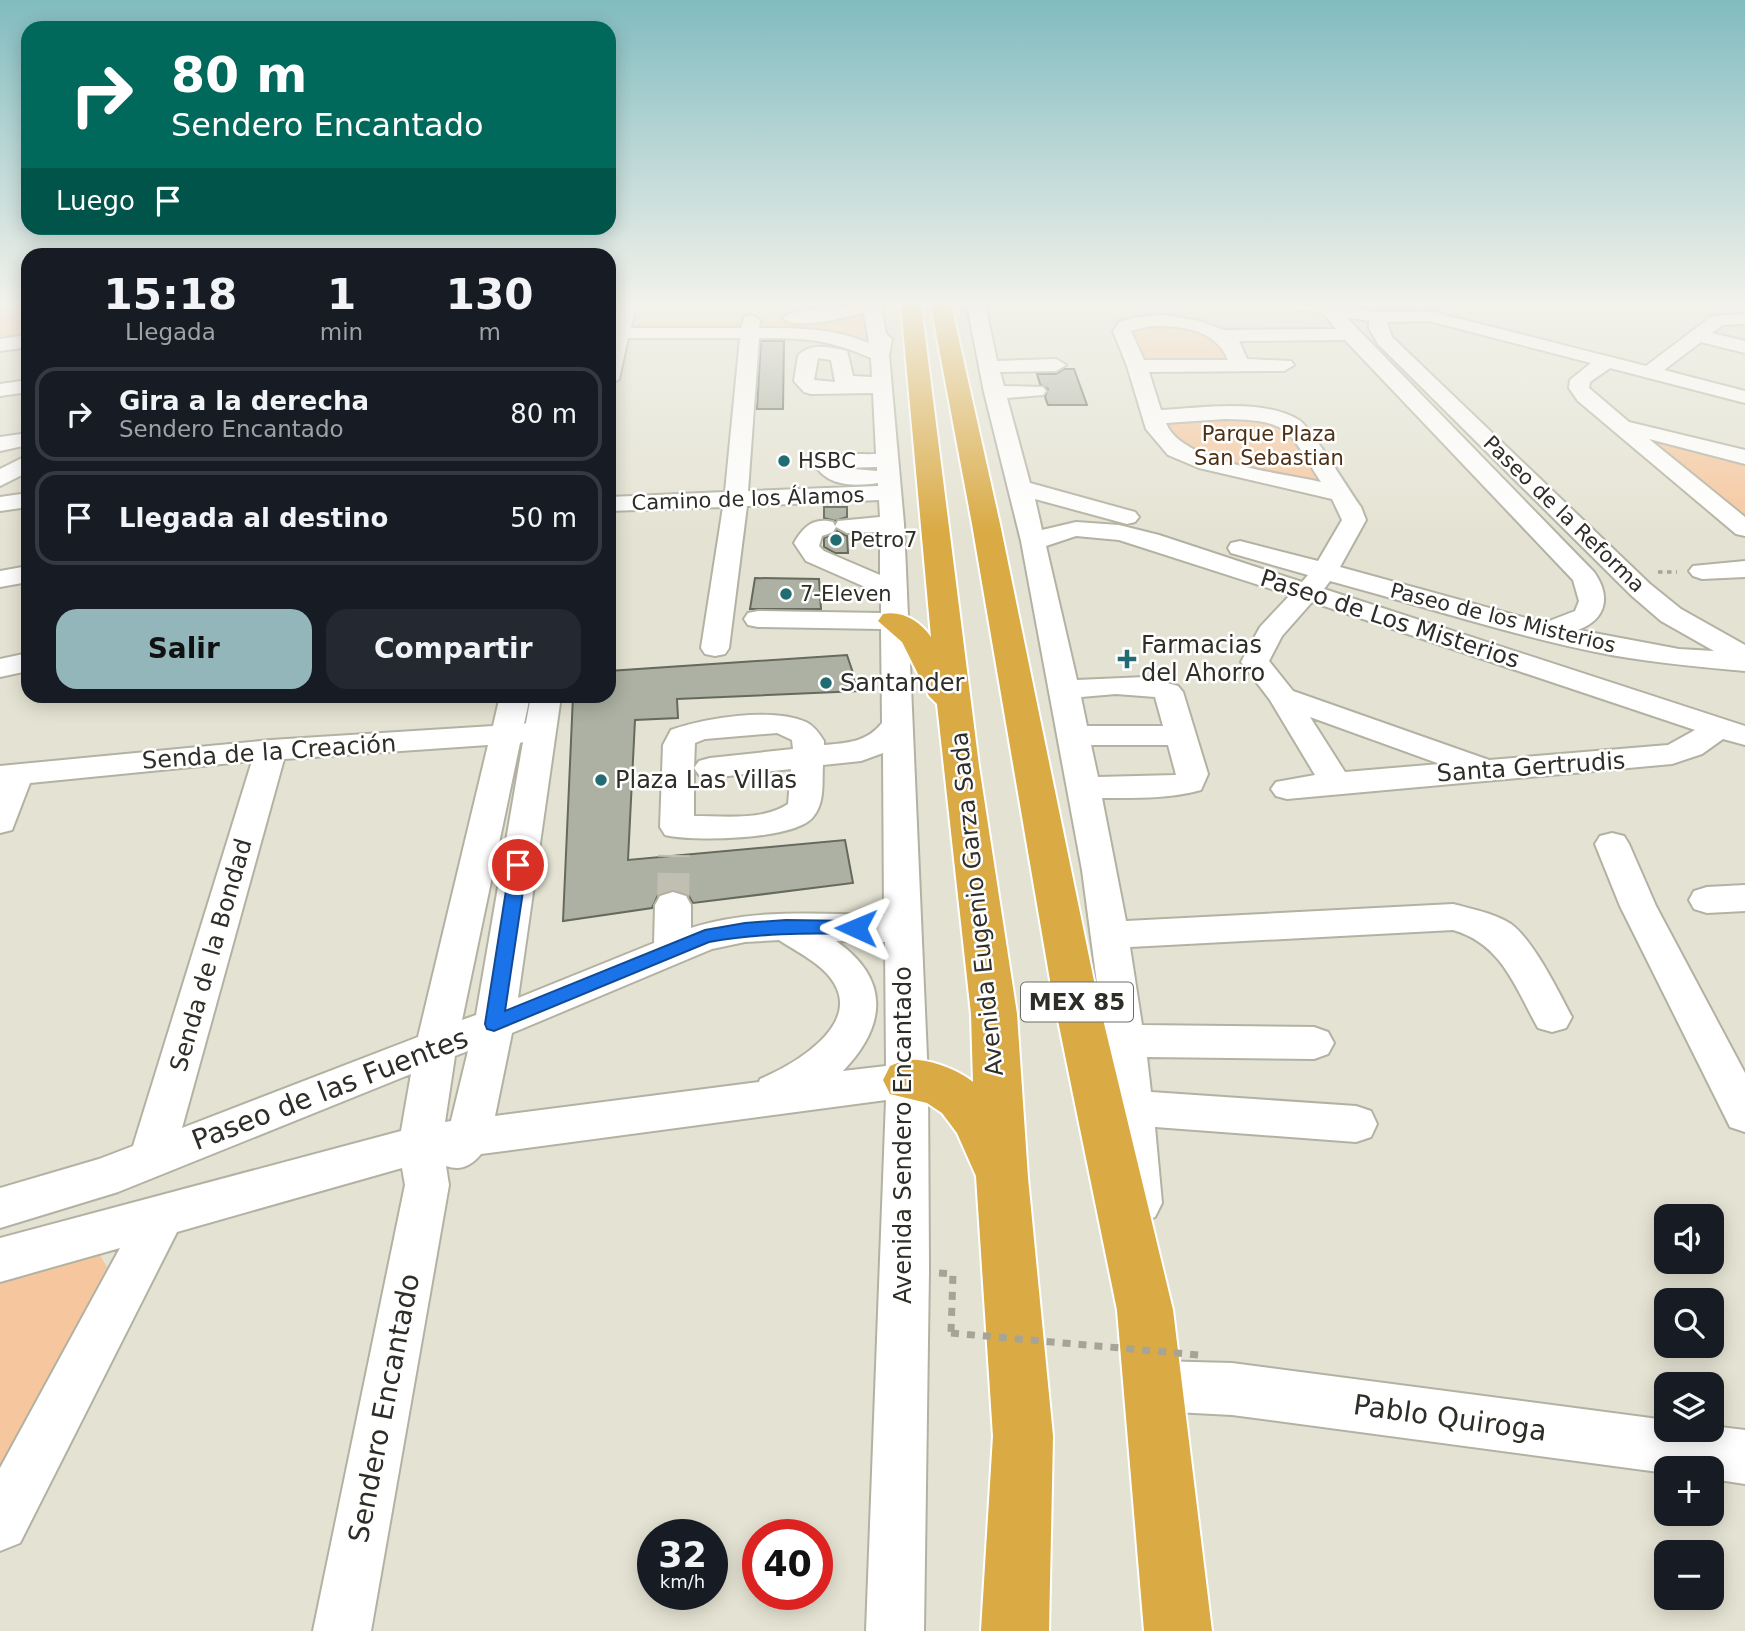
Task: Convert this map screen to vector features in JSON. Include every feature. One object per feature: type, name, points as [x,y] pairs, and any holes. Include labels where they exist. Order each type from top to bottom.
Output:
[{"type":"highway","name":"Avenida Eugenio Garza Sada","points":[[936,381],[957,729],[995,1014],[1002,1178],[1023,1436],[1015,1631]]},
{"type":"highway","name":"Avenida Eugenio Garza Sada","points":[[937,381],[1145,1310],[1178,1631]]},
{"type":"highway","points":[[894,606],[915,637],[943,688],[957,729]]},
{"type":"highway","points":[[907,1080],[937,1084],[951,1091],[963,1102],[983,1136],[1002,1178]]},
{"type":"street","points":[[715,648],[736,499],[746,381]]},
{"type":"street","name":"Avenida Sendero Encantado","points":[[895,1631],[905,1270],[907,1080],[894,606],[888,489],[933,381]]},
{"type":"street","name":"Avenida Eugenio Garza Sada","points":[[941,381],[1021,488],[1112,935],[1133,1108],[1145,1310]]},
{"type":"street","points":[[974,381],[1036,391]]},
{"type":"street","points":[[1141,381],[1152,417],[1165,441],[1190,457],[1338,493]]},
{"type":"street","name":"Paseo de la Reforma","points":[[1396,381],[1585,577],[1592,589],[1594,605],[1586,618],[1544,632]]},
{"type":"street","name":"Paseo de la Reforma","points":[[1427,381],[1622,573],[1671,615],[1745,659]]},
{"type":"street","points":[[1580,381],[1579,388],[1586,397],[1745,529]]},
{"type":"street","points":[[1685,381],[1745,397]]},
{"type":"street","points":[[0,390],[21,387]]},
{"type":"street","points":[[1152,417],[1256,414],[1283,419],[1294,425],[1349,507],[1354,520],[1315,582],[1273,627],[1262,643],[1255,662],[1283,696],[1336,783]]},
{"type":"street","points":[[1622,426],[1745,457]]},
{"type":"street","points":[[0,444],[21,440]]},
{"type":"street","points":[[0,479],[21,466]]},
{"type":"street","name":"Paseo de los Misterios","points":[[1021,488],[1315,582],[1611,646],[1679,657],[1745,659]]},
{"type":"street","points":[[888,489],[835,526],[813,531],[806,543],[807,548],[816,556],[894,606]]},
{"type":"street","name":"Camino de los Álamos","points":[[616,504],[888,489]]},
{"type":"street","points":[[0,504],[21,501]]},
{"type":"street","name":"Paseo de Los Misterios","points":[[1033,543],[1064,529],[1093,528],[1116,531],[1315,582],[1732,732]]},
{"type":"street","points":[[1702,571],[1745,569]]},
{"type":"street","points":[[0,579],[21,575]]},
{"type":"street","points":[[758,619],[894,606]]},
{"type":"street","points":[[0,668],[21,664]]},
{"type":"street","points":[[1062,690],[1159,687],[1168,692],[1192,774],[1190,783],[1169,787],[1082,788]]},
{"type":"street","points":[[1283,696],[1484,769]]},
{"type":"street","name":"Sendero Encantado","points":[[423,1164],[469,1138],[494,1024],[522,733],[516,703]]},
{"type":"street","name":"Sendero Encantado","points":[[342,1631],[423,1164],[436,1046],[522,733],[541,703]]},
{"type":"street","points":[[777,724],[795,727],[804,733],[809,741],[801,761],[806,802],[802,810],[793,817],[780,821],[704,828],[676,841],[679,745],[682,737],[689,733],[777,724]]},
{"type":"street","points":[[710,768],[801,761],[848,754],[884,741],[896,725]]},
{"type":"street","name":"Santa Gertrudis","points":[[1287,789],[1672,754],[1732,732]]},
{"type":"street","name":"Senda de la Creación","points":[[8,775],[271,750],[522,733]]},
{"type":"street","points":[[1072,734],[1181,736]]},
{"type":"street","name":"Senda de la Bondad","points":[[151,1159],[271,750]]},
{"type":"street","points":[[801,761],[862,765],[894,772],[898,778]]},
{"type":"street","points":[[0,822],[8,775]]},
{"type":"street","points":[[1612,844],[1638,906],[1745,1114]]},
{"type":"street","points":[[1707,900],[1745,898]]},
{"type":"street","points":[[672,948],[673,905]]},
{"type":"street","points":[[1112,935],[1307,923],[1453,918],[1479,924],[1498,934],[1512,948],[1552,1017]]},
{"type":"street","points":[[750,1102],[805,1078],[830,1058],[850,1033],[858,1012],[858,991],[846,972],[823,951],[786,926]]},
{"type":"street","name":"Paseo de las Fuentes","points":[[0,1208],[102,1178],[494,1024],[672,948],[705,937],[745,929],[786,926],[902,929]]},
{"type":"street","points":[[1125,1041],[1314,1043]]},
{"type":"street","points":[[469,1138],[907,1080]]},
{"type":"street","points":[[1133,1108],[1356,1124]]},
{"type":"street","points":[[0,1260],[162,1215],[423,1164]]},
{"type":"street","points":[[0,1523],[162,1215]]},
{"type":"street","name":"Pablo Quiroga","points":[[1155,1387],[1232,1389],[1745,1457]]},
{"type":"path","points":[[1622,573],[1702,571]]},
{"type":"path","points":[[953,1274],[951,1333],[1199,1355]]},
{"type":"green space","name":"Parque Plaza San Sebastian","points":[[1152,417],[1276,417],[1337,493],[1190,457]]},
{"type":"green space","points":[[1622,426],[1745,457],[1745,529]]},
{"type":"green space","points":[[96,1248],[107,1267],[0,1480],[0,1275]]},
{"type":"building","points":[[759,381],[783,381],[783,409],[757,409]]},
{"type":"building","points":[[1039,381],[1078,381],[1087,405],[1048,405],[1045,397],[1048,389]]},
{"type":"building","points":[[824,507],[847,507],[847,517],[835,521],[824,518]]},
{"type":"building","points":[[837,531],[847,536],[848,553],[835,553],[824,547],[824,538]]},
{"type":"building","name":"7-Eleven","points":[[755,578],[819,579],[821,609],[750,609]]},
{"type":"building","name":"Plaza Las Villas","points":[[847,655],[859,691],[677,699],[678,718],[635,720],[628,860],[845,840],[853,883],[693,903],[687,893],[672,889],[658,895],[652,908],[563,921],[573,703],[616,703],[616,671]]},
{"type":"tunnel","points":[[673,905],[674,855]]},
{"type":"place","name":"HSBC","points":[[784,461]]},
{"type":"place","name":"Petro7","points":[[836,540]]},
{"type":"place","name":"7-Eleven","points":[[786,594]]},
{"type":"place","name":"Farmacias del Ahorro","points":[[1127,659]]},
{"type":"place","name":"Santander","points":[[826,683]]},
{"type":"place","name":"Plaza Las Villas","points":[[601,780]]},
{"type":"route","points":[[518,865],[494,1024],[672,948],[705,937],[745,929],[786,926],[856,928]]}]
